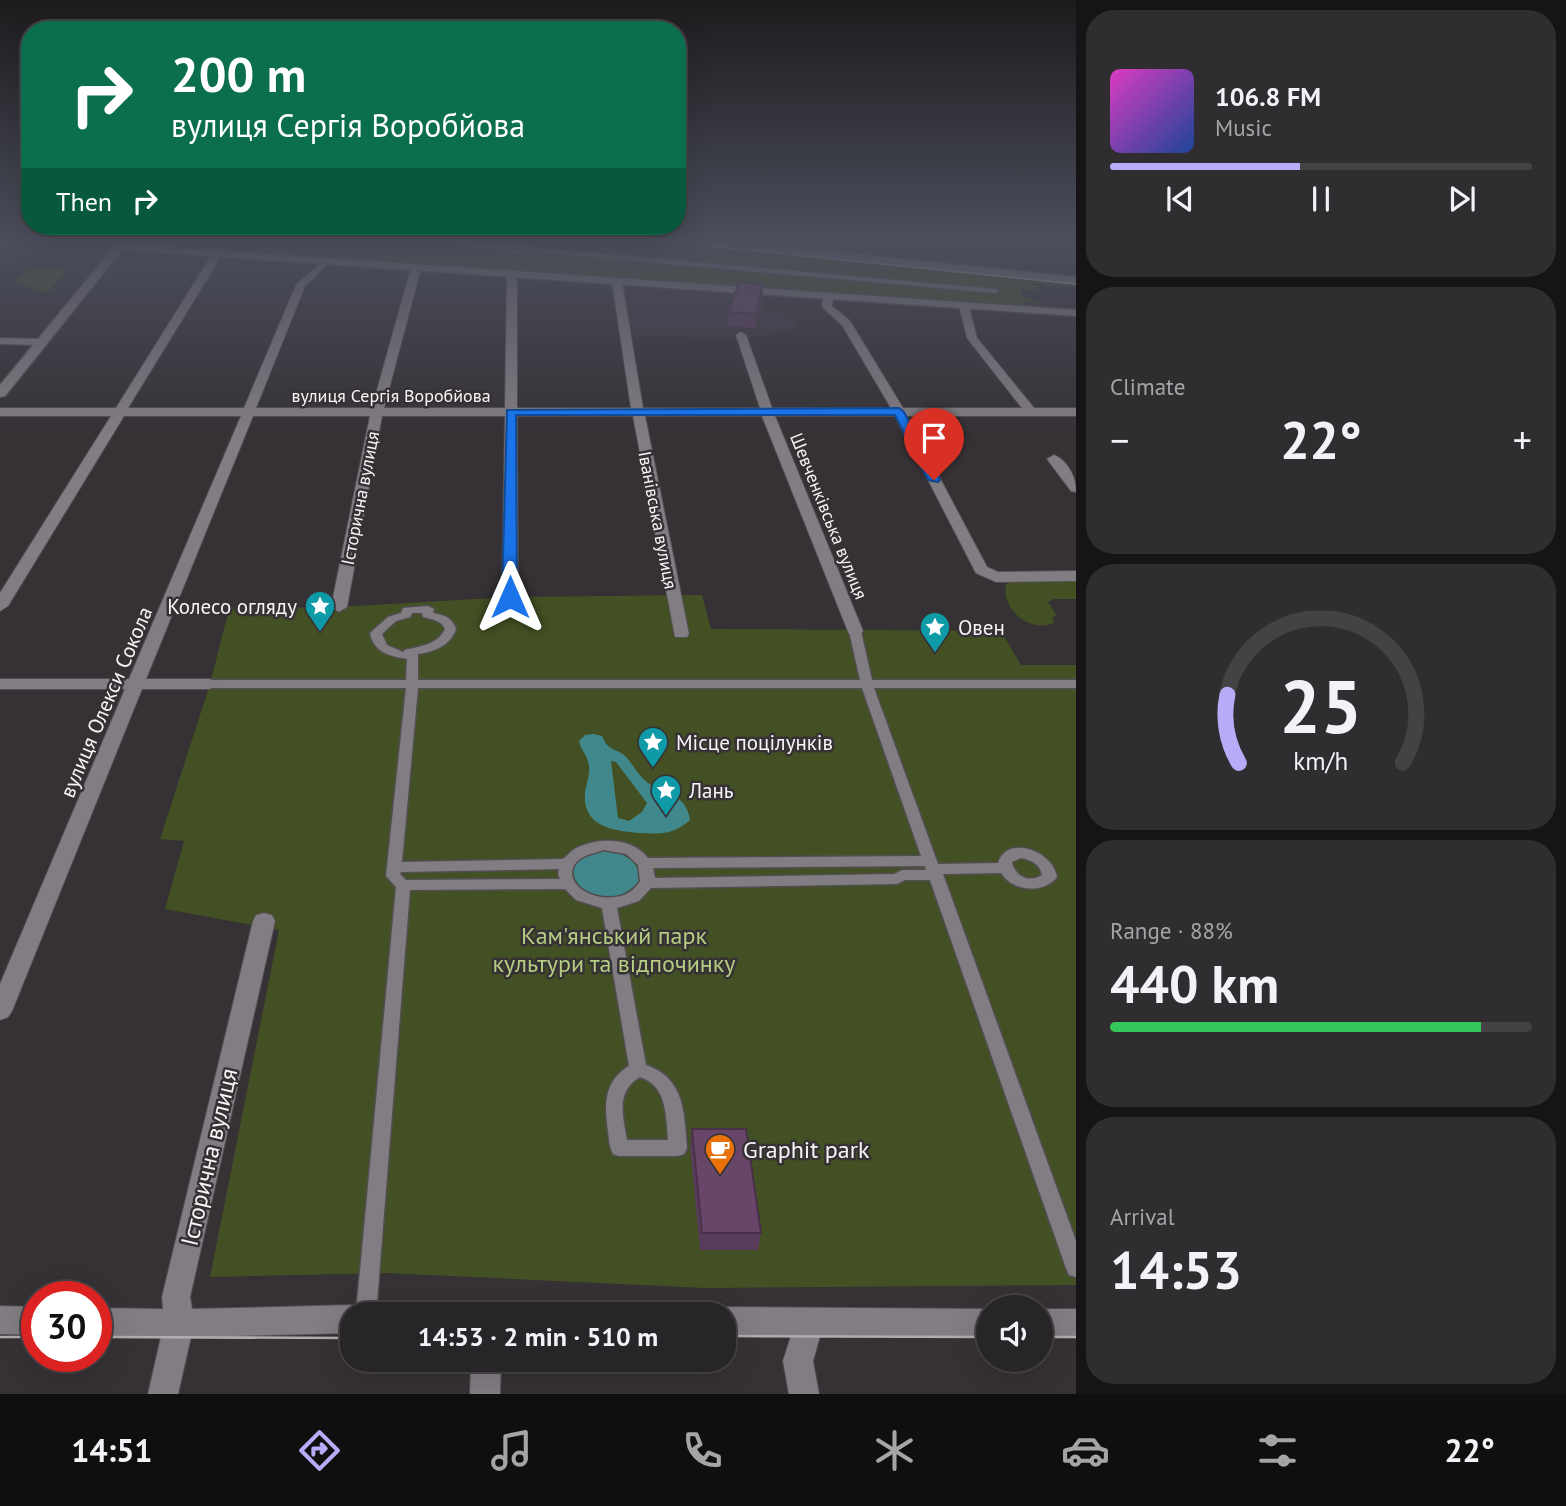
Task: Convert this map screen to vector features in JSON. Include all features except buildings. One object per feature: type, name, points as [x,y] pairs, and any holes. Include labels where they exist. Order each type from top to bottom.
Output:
[{"type":"main road","points":[[0,393],[70,306]]},
{"type":"main road","points":[[979,306],[1076,313]]},
{"type":"street","points":[[0,607],[185,306]]},
{"type":"street","name":"вулиця Олекси Сокола","points":[[0,1011],[293,306]]},
{"type":"street","name":"Історична вулиця","points":[[339,607],[377,412],[406,306]]},
{"type":"street","points":[[510,597],[512,306]]},
{"type":"street","name":"Іванівська вулиця","points":[[621,306],[638,412],[681,634]]},
{"type":"street","points":[[827,306],[846,323],[899,412],[981,570],[996,577],[1076,576]]},
{"type":"street","points":[[964,306],[972,338],[1031,412]]},
{"type":"street","name":"Шевченківська вулиця","points":[[741,335],[767,412],[855,631]]},
{"type":"street","points":[[0,341],[41,342]]},
{"type":"street","name":"вулиця Сергія Воробйова","points":[[0,412],[1076,412]]},
{"type":"street","points":[[1054,459],[1076,488]]},
{"type":"street","points":[[408,654],[434,649],[445,642],[450,628],[444,621],[427,615],[428,609],[407,610],[406,615],[382,625],[376,633],[377,641],[383,648],[413,656],[393,876],[403,885],[567,884]]},
{"type":"street","points":[[855,631],[867,685],[1076,1268]]},
{"type":"street","points":[[0,684],[1076,684]]},
{"type":"street","points":[[620,846],[634,852],[645,863],[649,873],[647,883],[639,895],[625,902],[592,902],[577,896],[567,884],[564,874],[566,864],[575,853],[588,847],[620,846]]},
{"type":"street","points":[[645,863],[1005,868]]},
{"type":"street","points":[[394,867],[566,864]]},
{"type":"street","points":[[647,883],[897,879],[902,875],[934,868]]},
{"type":"street","points":[[367,1302],[403,885]]},
{"type":"street","points":[[609,904],[638,1069]]},
{"type":"street","name":"Історична вулиця","points":[[163,1394],[179,1323],[176,1297],[264,921]]},
{"type":"street","points":[[638,1069],[653,1072],[672,1092],[678,1148],[619,1148],[613,1094],[624,1076],[638,1069]]},
{"type":"street","points":[[112,1321],[179,1323],[340,1319]]},
{"type":"street","points":[[0,1320],[21,1321]]},
{"type":"street","points":[[736,1321],[976,1323]]},
{"type":"street","points":[[804,1394],[798,1361],[808,1322]]},
{"type":"street","points":[[1053,1323],[1076,1323]]},
{"type":"street","points":[[485,1394],[486,1372]]},
{"type":"shaded area","points":[[624,306],[762,306],[762,311],[784,313],[794,320],[795,330],[749,338],[629,336]]},
{"type":"green space","points":[[1005,306],[1076,308],[1076,311]]},
{"type":"green space","points":[[1015,581],[1076,581],[1076,599],[1054,599],[1048,602],[1057,616],[1052,617],[1054,623],[1036,625],[1019,617],[1008,602],[1006,584]]},
{"type":"green space","name":"Кам'янський парк культури та відпочинку","points":[[702,595],[711,629],[1001,631],[1021,665],[1076,665],[1076,1285],[705,1288],[385,1273],[210,1277],[279,930],[165,909],[184,841],[160,839],[210,684],[229,609],[339,607],[510,597]]},
{"type":"water","points":[[585,735],[602,736],[608,745],[625,756],[647,782],[679,799],[688,811],[690,820],[672,831],[653,834],[620,831],[594,820],[585,804],[589,766],[579,741]],"holes":[[[611,761],[616,762],[647,803],[642,812],[629,821],[618,818]]]},
{"type":"water","points":[[604,850],[630,859],[638,874],[638,882],[623,894],[607,898],[592,895],[581,887],[574,877],[575,866],[584,856]]},
{"type":"tram line","points":[[736,1336],[976,1337]]},
{"type":"tram line","points":[[0,1337],[21,1337]]},
{"type":"tram line","points":[[112,1337],[340,1338]]},
{"type":"tram line","points":[[1053,1337],[1076,1337]]},
{"type":"place","name":"Колесо огляду","points":[[320,633]]},
{"type":"place","name":"Овен","points":[[935,654]]},
{"type":"place","name":"Місце поцілунків","points":[[653,769]]},
{"type":"place","name":"Лань","points":[[666,817]]},
{"type":"place","name":"Graphit park","points":[[720,1176]]},
{"type":"route","points":[[510,597],[510,412],[899,412],[934,480]]}]
